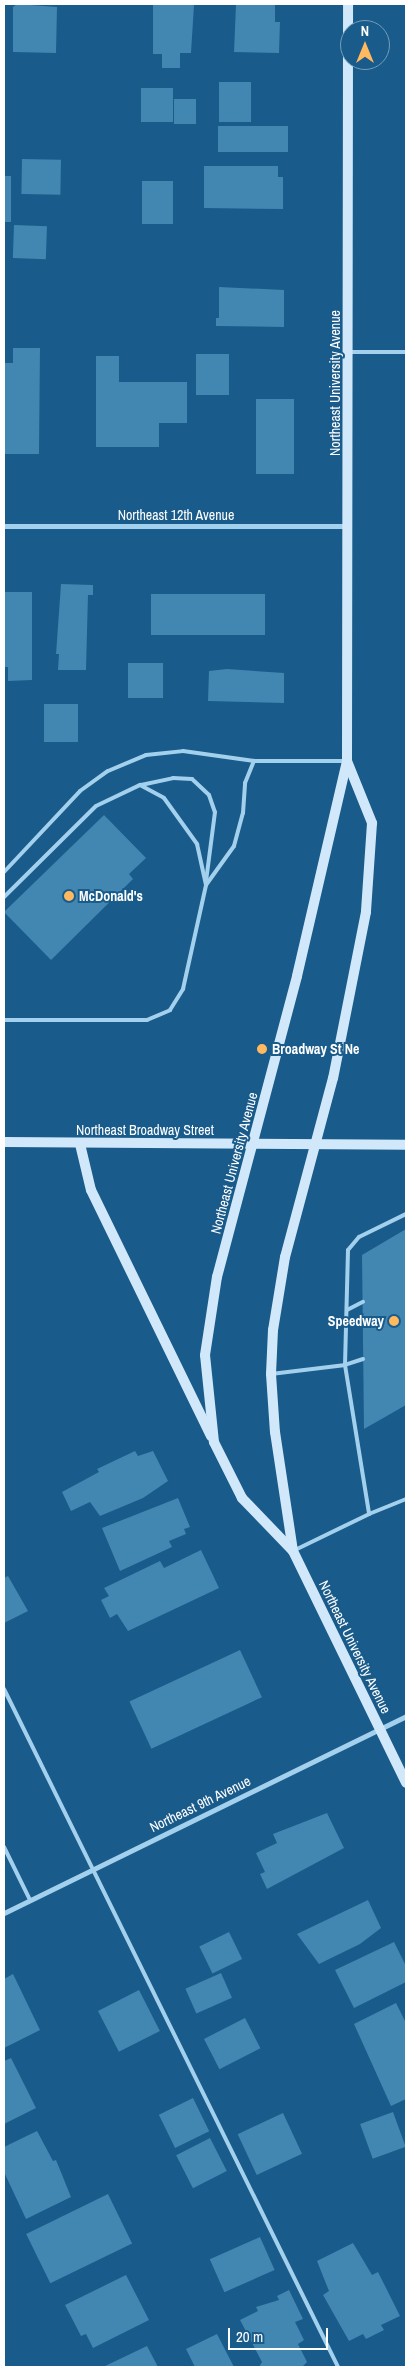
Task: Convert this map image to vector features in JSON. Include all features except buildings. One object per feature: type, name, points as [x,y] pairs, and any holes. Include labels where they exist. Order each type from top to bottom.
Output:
[{"type":"main road","name":"Northeast University Avenue","points":[[293,1550],[242,1498],[214,1442],[205,1354],[217,1277],[254,1145],[347,762],[348,4]]},
{"type":"main road","name":"Northeast University Avenue","points":[[347,762],[372,823],[366,912],[333,1078],[285,1257],[273,1330],[271,1374],[275,1432],[293,1550],[406,1783]]},
{"type":"main road","name":"Northeast Broadway Street","points":[[4,1142],[406,1145]]},
{"type":"main road","points":[[80,1144],[91,1190],[214,1442]]},
{"type":"street","name":"Northeast 12th Avenue","points":[[4,526],[348,526]]},
{"type":"street","name":"Northeast 9th Avenue","points":[[4,1913],[406,1716]]},
{"type":"lane","points":[[348,352],[406,352]]},
{"type":"lane","points":[[4,872],[80,791],[108,771],[146,755],[183,751],[254,761],[347,762]]},
{"type":"lane","points":[[206,885],[234,846],[244,813],[245,783],[254,761]]},
{"type":"lane","points":[[4,897],[96,806],[140,785],[173,778],[192,779],[209,795],[215,812],[206,885],[183,989],[170,1010],[147,1020],[4,1020]]},
{"type":"lane","points":[[140,785],[164,798],[197,844],[206,885]]},
{"type":"lane","points":[[369,1514],[345,1365],[348,1250],[359,1237],[406,1214]]},
{"type":"lane","points":[[347,1310],[363,1302]]},
{"type":"lane","points":[[271,1374],[345,1365],[363,1359]]},
{"type":"lane","points":[[293,1550],[369,1514],[406,1499]]},
{"type":"lane","points":[[4,1689],[338,2367]]},
{"type":"lane","points":[[4,1847],[30,1900]]},
{"type":"place","name":"McDonald's","points":[[69,896]]},
{"type":"place","name":"Broadway St Ne","points":[[262,1049]]},
{"type":"place","name":"Speedway","points":[[394,1321]]}]
